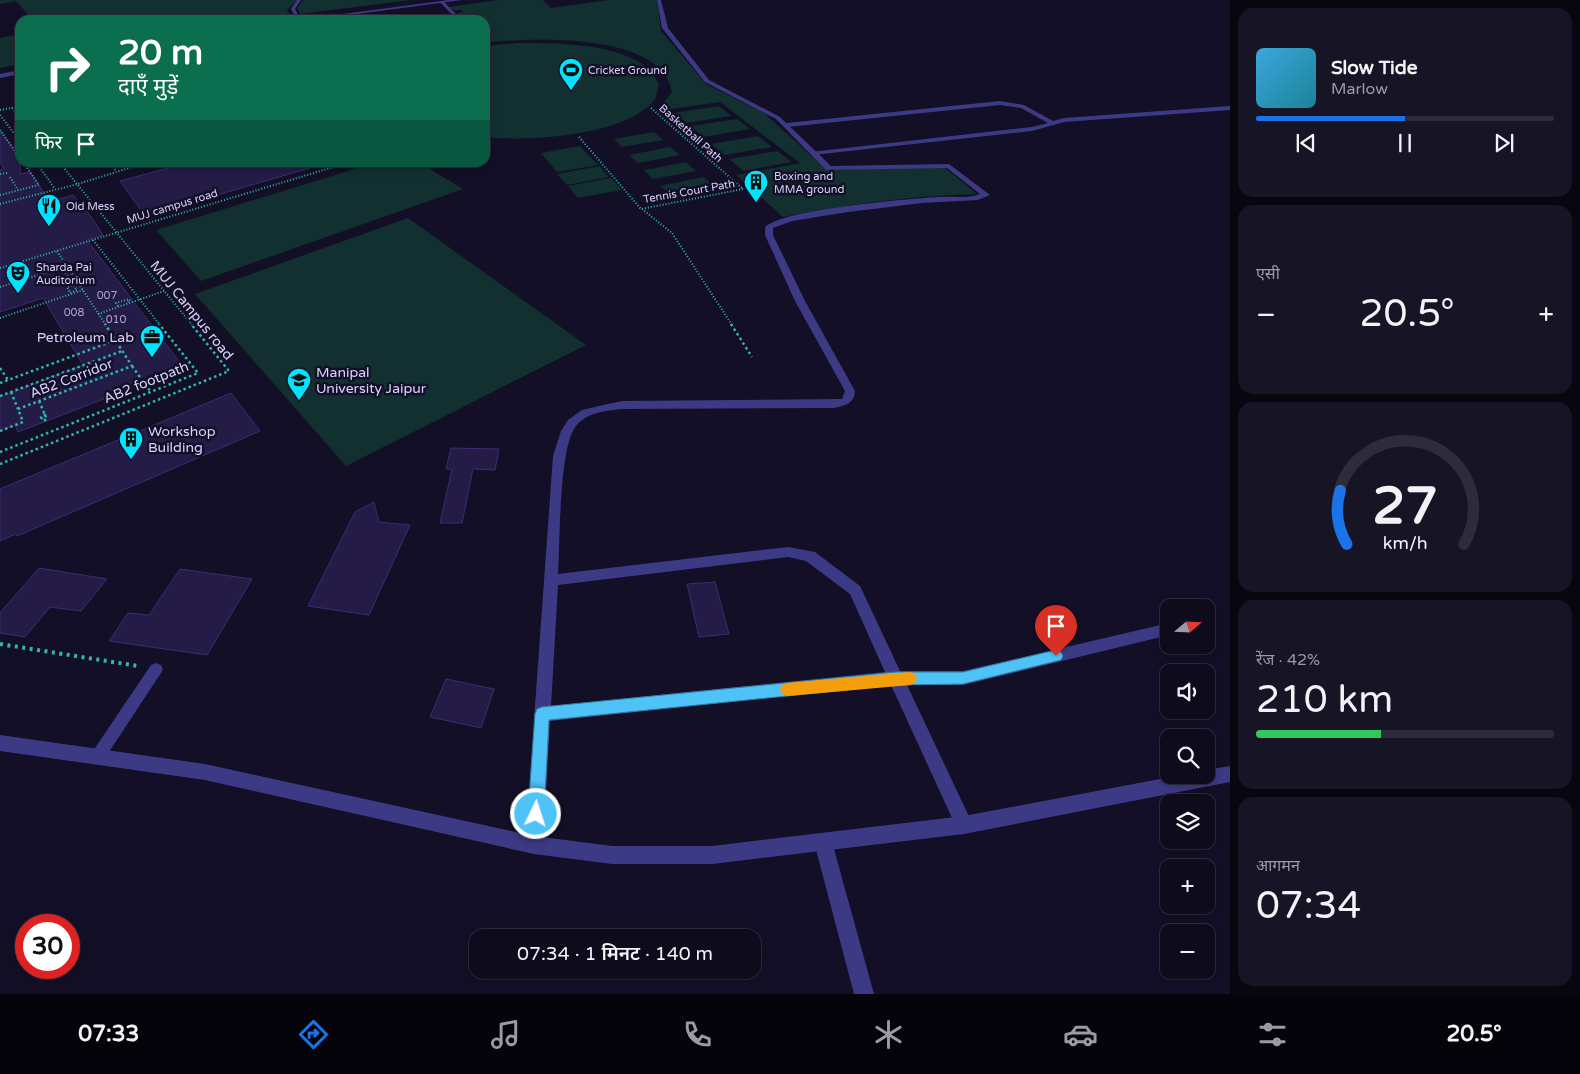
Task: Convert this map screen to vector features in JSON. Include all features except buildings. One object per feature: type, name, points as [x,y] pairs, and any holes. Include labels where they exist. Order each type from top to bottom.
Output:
[{"type":"street","points":[[338,15],[460,0]]},
{"type":"street","points":[[534,845],[559,456],[564,434],[575,418],[596,409],[622,405],[834,404],[845,402],[849,398],[850,391],[800,301],[769,235],[769,227],[789,219],[886,203],[913,200],[978,198],[986,195],[949,166],[834,169],[825,166],[787,125],[768,111],[707,81],[665,28],[659,0]]},
{"type":"street","points":[[0,76],[15,73]]},
{"type":"street","points":[[551,580],[788,552],[810,556],[854,590],[964,825]]},
{"type":"street","points":[[542,714],[896,678],[963,678],[1160,631]]},
{"type":"street","points":[[0,744],[205,772],[534,845],[612,855],[712,855],[964,825],[1230,774]]},
{"type":"street","points":[[823,842],[864,994]]},
{"type":"lane","points":[[296,15],[292,10],[299,0]]},
{"type":"lane","points":[[441,2],[455,15]]},
{"type":"lane","points":[[787,125],[1000,103],[1022,106],[1051,122]]},
{"type":"lane","points":[[813,153],[1032,129],[1051,122],[1230,108]]},
{"type":"lane","points":[[98,756],[156,670]]},
{"type":"path","points":[[12,108],[15,111]]},
{"type":"path","points":[[0,110],[15,108]]},
{"type":"path","name":"Basketball Path","points":[[651,108],[743,189]]},
{"type":"path","points":[[0,115],[15,134]]},
{"type":"path","points":[[0,120],[4,119]]},
{"type":"path","points":[[0,130],[15,151]]},
{"type":"path","name":"Tennis Court Path","points":[[579,137],[641,209],[743,189]]},
{"type":"path","points":[[0,195],[39,185],[26,167]]},
{"type":"path","points":[[39,167],[55,190]]},
{"type":"path","name":"MUJ Campus road","points":[[0,464],[229,371],[63,167]]},
{"type":"path","points":[[113,167],[116,171]]},
{"type":"path","points":[[0,204],[78,184],[130,167]]},
{"type":"path","name":"MUJ campus road","points":[[0,268],[333,167]]},
{"type":"path","points":[[0,174],[7,172]]},
{"type":"path","points":[[10,177],[18,190]]},
{"type":"path","points":[[641,209],[672,233],[752,357]]},
{"type":"path","name":"AB2 footpath","points":[[0,452],[198,373],[93,240]]},
{"type":"path","points":[[57,251],[73,283]]},
{"type":"path","points":[[0,287],[64,267]]},
{"type":"path","name":"AB2 Corridor","points":[[0,431],[23,422],[18,409],[132,366],[83,290],[64,267]]},
{"type":"path","points":[[62,285],[73,283],[76,280]]},
{"type":"path","points":[[0,318],[83,290]]},
{"type":"path","points":[[98,313],[164,291]]},
{"type":"path","points":[[98,313],[118,306],[130,301],[129,299],[116,303],[118,306]]},
{"type":"path","points":[[0,383],[116,340]]},
{"type":"path","points":[[0,396],[122,351]]},
{"type":"path","points":[[132,366],[150,392]]},
{"type":"path","points":[[0,368],[8,380]]},
{"type":"path","points":[[11,392],[18,409]]},
{"type":"path","points":[[39,401],[45,415]]},
{"type":"path","points":[[0,644],[156,670]]},
{"type":"green space","points":[[0,0],[297,0],[287,10],[290,15],[29,15],[16,1],[0,4]]},
{"type":"green space","points":[[303,0],[411,0],[300,14],[297,8]]},
{"type":"green space","points":[[498,0],[543,0],[551,8],[608,0],[657,0],[661,31],[706,84],[764,113],[827,170],[944,167],[977,194],[879,201],[783,217],[736,175],[800,163],[720,102],[657,111],[672,92],[663,72],[646,58],[622,49],[594,43],[565,40],[491,42],[490,15],[459,15],[457,13],[463,12],[461,10],[454,11],[449,7]]},
{"type":"green space","points":[[15,35],[15,65],[0,68],[0,38]]},
{"type":"green space","name":"Cricket Ground","points":[[516,43],[568,44],[605,49],[623,54],[638,61],[652,72],[659,84],[656,97],[642,111],[623,121],[600,129],[550,137],[490,137],[490,46]]},
{"type":"green space","points":[[719,106],[731,116],[686,123],[674,113]]},
{"type":"green space","points":[[737,119],[750,129],[703,137],[691,126]]},
{"type":"green space","points":[[654,132],[663,140],[622,147],[614,139]]},
{"type":"green space","points":[[758,136],[772,147],[724,155],[711,144]]},
{"type":"green space","points":[[580,146],[598,165],[557,172],[541,153]]},
{"type":"green space","points":[[670,147],[680,155],[638,163],[629,155]]},
{"type":"green space","points":[[777,151],[792,162],[743,171],[729,159]]},
{"type":"green space","points":[[686,162],[696,171],[653,179],[644,170]]},
{"type":"green space","points":[[599,166],[609,177],[567,185],[557,174]]},
{"type":"green space","points":[[361,167],[427,167],[463,189],[201,281],[156,230]]},
{"type":"green space","points":[[704,177],[714,187],[671,195],[660,186]]},
{"type":"green space","points":[[611,178],[622,190],[578,198],[568,186]]},
{"type":"green space","points":[[408,218],[586,345],[346,466],[195,294]]},
{"type":"slow traffic","points":[[787,689],[910,678]]},
{"type":"place","name":"Cricket Ground","points":[[571,91]]},
{"type":"place","name":"Boxing and MMA ground","points":[[756,203]]},
{"type":"place","name":"Old Mess","points":[[49,227]]},
{"type":"place","name":"Sharda Pai Auditorium","points":[[18,294]]},
{"type":"place","name":"Petroleum Lab","points":[[152,358]]},
{"type":"place","name":"Manipal University Jaipur","points":[[299,401]]},
{"type":"place","name":"Workshop Building","points":[[131,460]]},
{"type":"route","points":[[536,814],[542,714],[896,678],[963,678],[1056,656]]}]
